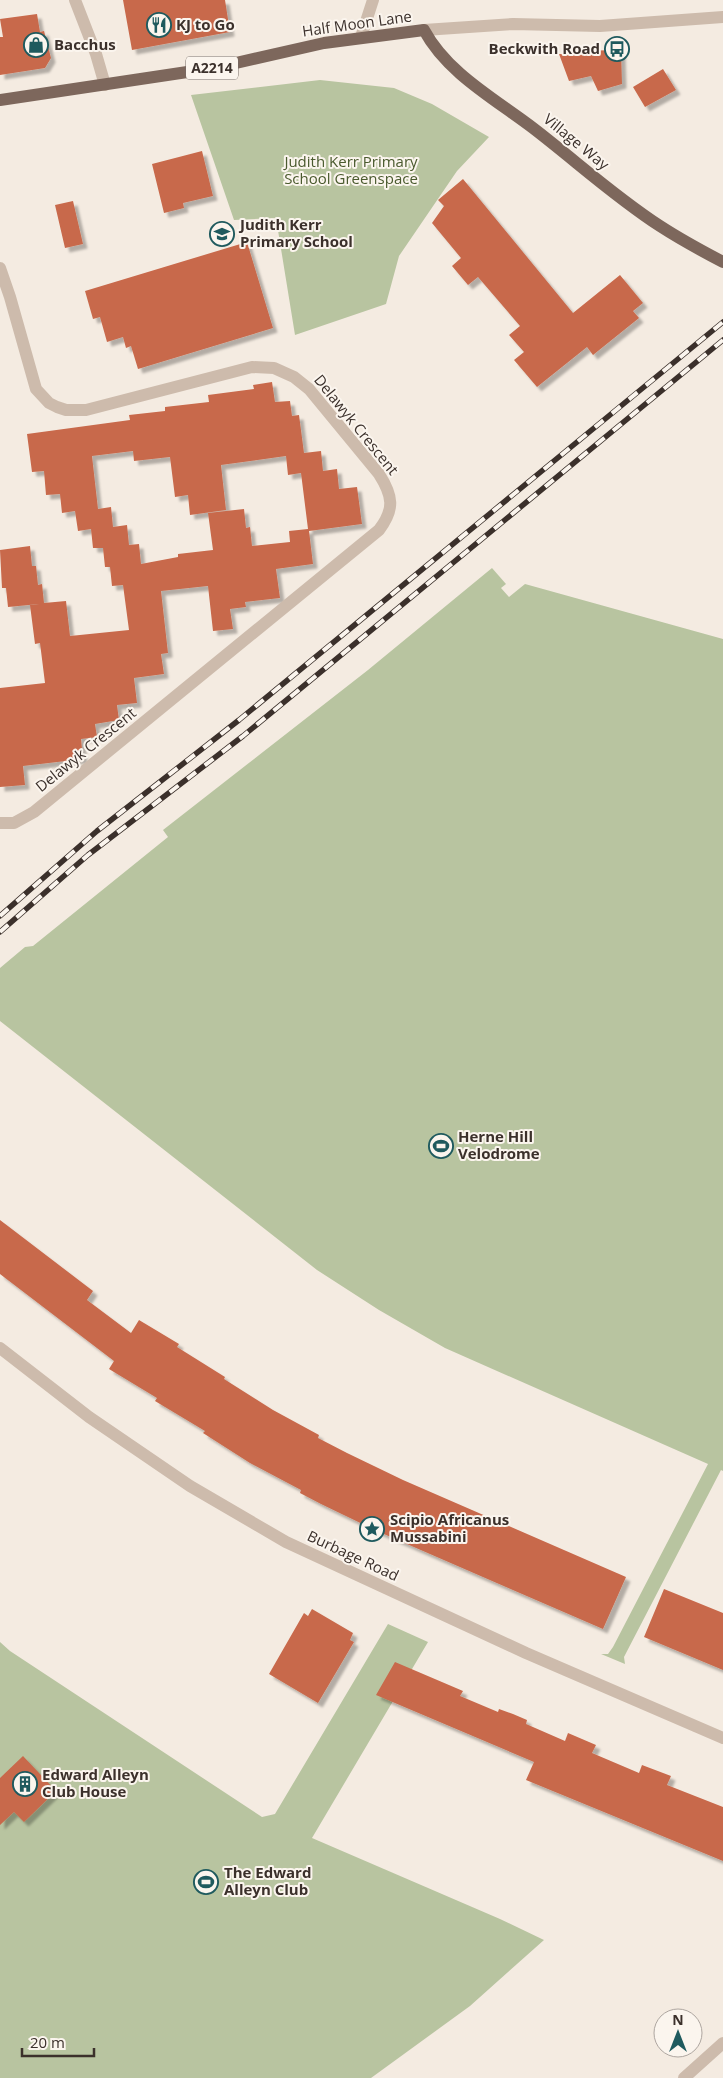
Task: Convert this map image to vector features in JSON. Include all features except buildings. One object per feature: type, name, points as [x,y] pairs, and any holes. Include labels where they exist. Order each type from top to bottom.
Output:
[{"type":"main road","name":"Half Moon Lane","points":[[0,100],[214,68],[324,43],[424,30]]},
{"type":"main road","name":"Village Way","points":[[424,30],[433,48],[484,94],[518,117],[583,170],[659,226],[723,262]]},
{"type":"street","points":[[76,0],[105,85]]},
{"type":"street","points":[[361,37],[373,0]]},
{"type":"street","name":"Half Moon Lane","points":[[424,30],[514,24],[600,26],[723,17]]},
{"type":"street","name":"Delawyk Crescent","points":[[0,268],[10,297],[31,376],[36,389],[48,403],[66,410],[86,410],[252,367],[274,368],[294,377],[309,390],[379,474],[388,488],[391,499],[390,510],[386,520],[371,536],[34,812],[14,823],[0,823]]},
{"type":"street","name":"Burbage Road","points":[[0,1348],[89,1417],[190,1486],[286,1542],[508,1645],[723,1738]]},
{"type":"street","points":[[684,2078],[723,2043]]},
{"type":"green space","name":"Judith Kerr Primary School Greenspace","points":[[320,80],[394,88],[432,104],[489,137],[457,171],[399,256],[386,304],[295,335],[276,218],[234,220],[191,95]]},
{"type":"green space","name":"Herne Hill Velodrome","points":[[492,568],[506,584],[501,588],[509,597],[525,584],[723,639],[723,1471],[721,1470],[624,1657],[625,1664],[601,1654],[608,1654],[613,1647],[708,1464],[445,1348],[379,1310],[317,1270],[0,1021],[0,968],[25,947],[33,946],[168,837],[163,830],[368,670]]},
{"type":"green space","name":"The Edward Alleyn Club","points":[[388,1624],[428,1642],[312,1838],[500,1919],[544,1940],[470,2006],[371,2078],[0,2078],[0,1642],[10,1651],[262,1817],[275,1814]]},
{"type":"railway","points":[[0,916],[97,831],[239,720],[723,322]]},
{"type":"railway","points":[[0,932],[88,855],[243,736],[723,340]]},
{"type":"place","name":"KJ to Go","points":[[159,25]]},
{"type":"place","name":"Bacchus","points":[[36,45]]},
{"type":"place","name":"Beckwith Road","points":[[617,49]]},
{"type":"place","name":"Judith Kerr Primary School","points":[[222,234]]},
{"type":"place","name":"Herne Hill Velodrome","points":[[441,1146]]},
{"type":"place","name":"Scipio Africanus Mussabini","points":[[372,1529]]},
{"type":"place","name":"Edward Alleyn Club House","points":[[25,1784]]},
{"type":"place","name":"The Edward Alleyn Club","points":[[206,1882]]}]
